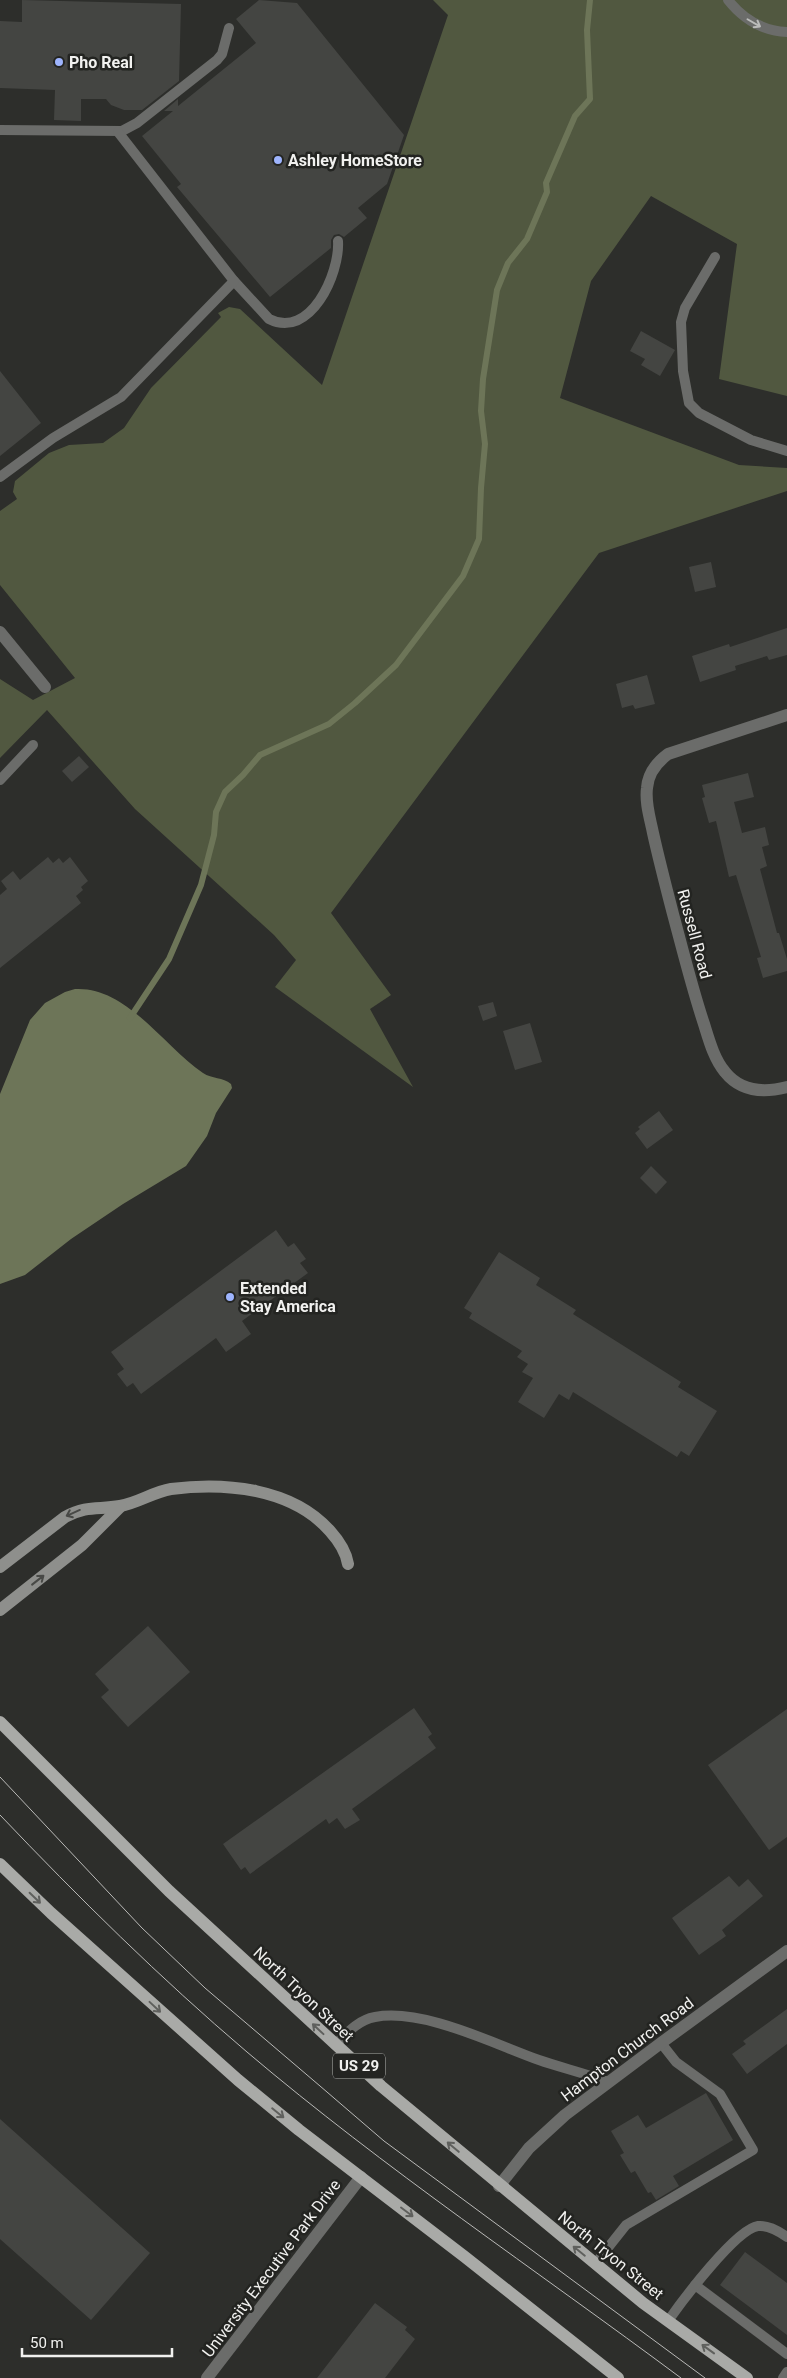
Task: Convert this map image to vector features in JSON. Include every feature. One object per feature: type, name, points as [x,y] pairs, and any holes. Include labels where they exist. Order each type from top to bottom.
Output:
[{"type":"main road","name":"North Tryon Street","points":[[0,1722],[162,1885],[381,2086],[595,2264],[668,2321],[747,2378]]},
{"type":"main road","points":[[0,1864],[186,2036],[299,2130],[465,2256],[618,2378]]},
{"type":"street","points":[[0,632],[45,687]]},
{"type":"street","name":"Russell Road","points":[[787,715],[668,754],[660,760],[651,773],[647,789],[648,807],[695,998],[720,1066],[734,1081],[747,1088],[764,1092],[787,1087]]},
{"type":"street","points":[[0,1567],[65,1517],[76,1511],[93,1507],[121,1506],[168,1489],[197,1486],[226,1487],[267,1495],[294,1503],[319,1519],[343,1547],[348,1564]]},
{"type":"street","points":[[0,1610],[82,1545],[121,1506]]},
{"type":"street","name":"Hampton Church Road","points":[[499,2186],[543,2134],[660,2042],[787,1952]]},
{"type":"street","name":"University Executive Park Drive","points":[[207,2378],[361,2177]]},
{"type":"lane","points":[[728,0],[741,14],[757,25],[787,32]]},
{"type":"lane","points":[[0,130],[118,132],[137,123],[217,60],[222,54],[229,28]]},
{"type":"lane","points":[[118,132],[234,280],[269,319],[291,324],[298,321],[314,307],[331,280],[339,252],[338,242]]},
{"type":"lane","points":[[715,257],[685,308],[681,322],[683,370],[689,403],[698,413],[751,440],[787,451]]},
{"type":"lane","points":[[0,477],[53,438],[128,391],[234,280]]},
{"type":"lane","points":[[0,780],[33,745]]},
{"type":"lane","points":[[335,2045],[349,2030],[367,2019],[377,2016],[414,2018],[447,2025],[539,2060],[589,2074],[608,2082]]},
{"type":"lane","points":[[595,2264],[626,2225],[753,2150],[720,2094],[676,2062],[660,2042]]},
{"type":"lane","points":[[668,2321],[695,2285],[730,2247],[753,2228],[759,2226],[767,2227],[787,2237]]},
{"type":"lane","points":[[695,2285],[787,2354]]},
{"type":"lane","points":[[783,2378],[787,2372]]},
{"type":"shaded area","points":[[433,0],[787,0],[787,396],[719,379],[737,244],[651,196],[591,281],[560,398],[739,465],[787,468],[787,491],[599,553],[331,913],[391,995],[370,1009],[413,1087],[275,987],[296,960],[274,935],[135,809],[47,710],[0,758],[0,679],[33,700],[75,678],[0,585],[0,511],[17,499],[13,492],[15,481],[49,453],[69,445],[103,443],[124,428],[151,388],[221,317],[218,313],[229,307],[240,309],[322,385],[448,15]]},
{"type":"shaded area","points":[[75,989],[94,991],[111,997],[128,1007],[188,1062],[206,1075],[228,1082],[232,1088],[216,1113],[207,1136],[186,1166],[123,1204],[71,1239],[25,1275],[0,1284],[0,1094],[30,1020],[45,1003],[65,992]]},
{"type":"building","points":[[22,0],[181,4],[179,81],[142,110],[124,110],[111,105],[106,99],[81,99],[81,121],[54,120],[55,90],[0,88],[0,21],[22,22]]},
{"type":"building","name":"Ashley HomeStore","points":[[259,0],[297,3],[404,135],[387,184],[358,208],[367,218],[344,237],[339,234],[334,235],[331,240],[331,248],[270,297],[177,187],[181,184],[142,136],[173,111],[164,111],[178,99],[178,106],[256,43],[236,19]]},
{"type":"building","points":[[641,331],[675,350],[660,376],[641,365],[645,359],[630,351]]},
{"type":"building","points":[[0,371],[41,423],[0,456]]},
{"type":"building","points":[[711,562],[716,587],[695,592],[689,567]]},
{"type":"building","points":[[787,628],[787,655],[769,660],[767,656],[735,666],[736,670],[700,682],[692,656],[729,644],[730,647]]},
{"type":"building","points":[[647,675],[655,704],[635,709],[633,705],[622,708],[616,684]]},
{"type":"building","points":[[79,756],[89,767],[72,782],[62,771]]},
{"type":"building","points":[[748,773],[754,797],[734,802],[742,833],[765,827],[769,845],[762,847],[767,866],[760,869],[777,933],[779,933],[787,959],[787,971],[763,978],[757,958],[761,957],[736,875],[729,877],[716,821],[709,823],[702,798],[705,797],[702,785]]},
{"type":"building","points":[[48,857],[53,863],[59,858],[63,863],[70,857],[88,881],[81,887],[83,890],[76,896],[81,903],[0,968],[0,895],[7,889],[1,881],[13,871],[20,880]]},
{"type":"building","points":[[493,1002],[497,1016],[483,1021],[478,1006]]},
{"type":"building","points":[[530,1023],[542,1062],[515,1070],[503,1031]]},
{"type":"building","points":[[659,1111],[673,1130],[647,1149],[635,1133],[640,1129],[638,1127]]},
{"type":"building","points":[[651,1166],[667,1182],[656,1194],[640,1178]]},
{"type":"building","name":"Extended Stay America","points":[[276,1230],[288,1247],[294,1243],[306,1259],[300,1263],[308,1273],[242,1321],[251,1334],[226,1352],[216,1338],[141,1394],[133,1383],[127,1387],[117,1374],[124,1369],[111,1352]]},
{"type":"building","points":[[499,1252],[540,1278],[536,1285],[576,1310],[573,1314],[681,1382],[678,1387],[717,1411],[689,1456],[681,1451],[677,1457],[573,1392],[569,1400],[559,1394],[544,1418],[518,1402],[533,1378],[522,1372],[528,1364],[517,1357],[522,1351],[469,1318],[472,1313],[464,1308]]},
{"type":"building","points":[[148,1626],[190,1672],[128,1727],[101,1697],[109,1690],[95,1674]]},
{"type":"building","points":[[414,1708],[432,1734],[428,1737],[436,1748],[352,1809],[360,1820],[345,1829],[337,1818],[329,1824],[326,1819],[250,1874],[245,1867],[241,1870],[223,1844]]},
{"type":"building","points":[[787,1709],[787,1837],[769,1850],[708,1765]]},
{"type":"building","points":[[729,1876],[739,1887],[748,1879],[763,1896],[722,1930],[726,1936],[699,1955],[672,1918]]},
{"type":"building","points":[[787,2009],[787,2044],[747,2074],[732,2054],[746,2044],[743,2041]]},
{"type":"building","points":[[706,2093],[733,2140],[673,2176],[679,2186],[656,2200],[651,2192],[648,2193],[635,2171],[631,2173],[620,2155],[624,2153],[611,2131],[638,2115],[646,2128]]},
{"type":"building","points":[[0,2119],[150,2253],[91,2320],[0,2239]]},
{"type":"building","points":[[745,2252],[787,2283],[787,2335],[720,2285]]},
{"type":"building","points":[[375,2303],[407,2327],[405,2330],[415,2339],[385,2378],[317,2378]]},
{"type":"waterway","points":[[130,1018],[169,959],[201,885],[214,835],[216,812],[225,792],[260,755],[329,724],[355,703],[396,665],[463,576],[479,539],[485,444],[481,411],[483,379],[497,290],[508,263],[527,239],[547,192],[546,183],[575,116],[590,99],[587,30],[590,0]]},
{"type":"tram line","points":[[0,1777],[142,1928],[205,1988],[384,2141],[705,2378]]},
{"type":"tram line","points":[[0,1815],[120,1937],[247,2052],[299,2095],[407,2178],[681,2378]]},
{"type":"place","name":"Pho Real","points":[[59,62]]},
{"type":"place","name":"Ashley HomeStore","points":[[278,160]]},
{"type":"place","name":"Extended Stay America","points":[[230,1297]]}]
